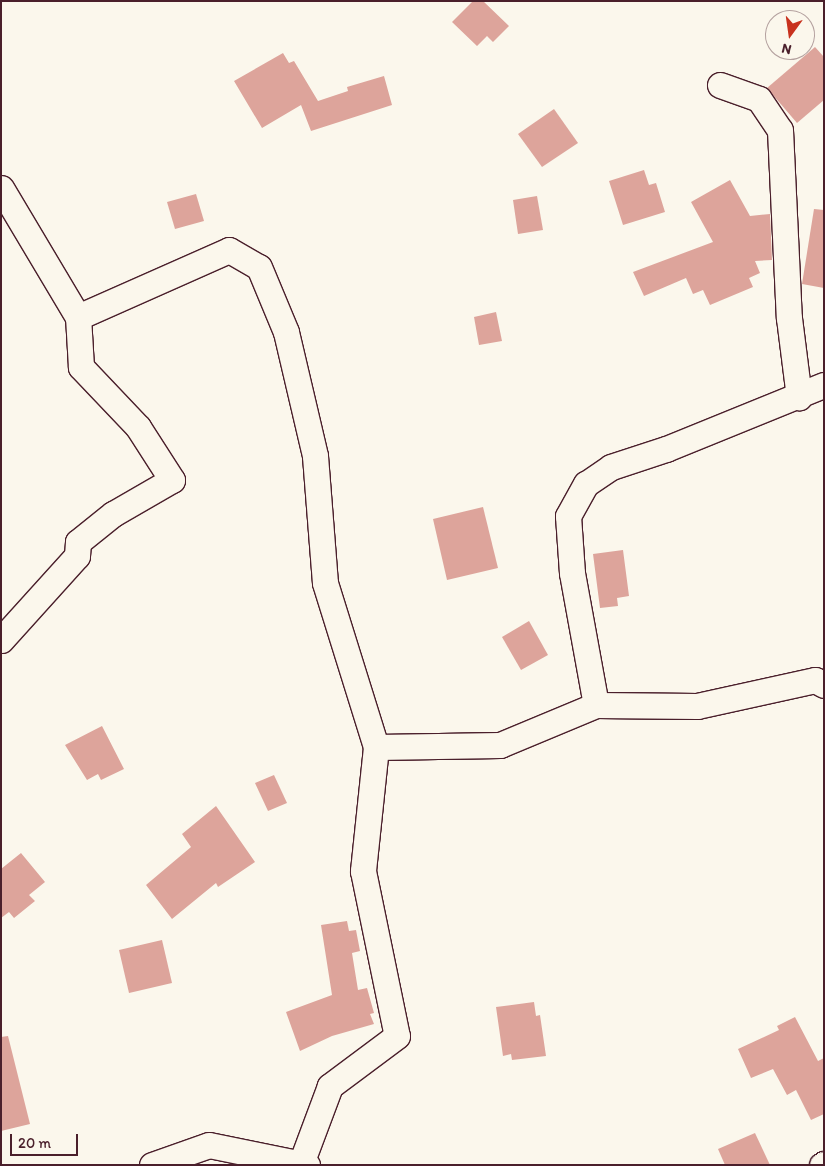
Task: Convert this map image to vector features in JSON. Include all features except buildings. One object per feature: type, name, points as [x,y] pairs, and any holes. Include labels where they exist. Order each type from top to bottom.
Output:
[{"type":"street","points":[[720,85],[760,99],[780,130],[789,318],[799,396]]},
{"type":"street","points":[[1,188],[8,219],[78,317],[81,367],[138,427],[172,480],[113,514],[78,542],[77,556],[1,640]]},
{"type":"street","points":[[78,317],[229,250],[259,267],[286,332],[315,456],[325,583],[376,747],[363,871],[397,1036],[330,1086],[305,1163],[209,1145],[152,1165]]},
{"type":"street","points":[[596,705],[572,573],[568,516],[586,484],[611,467],[824,385]]},
{"type":"street","points":[[376,747],[500,745],[596,705],[697,706],[815,680],[824,685]]}]
